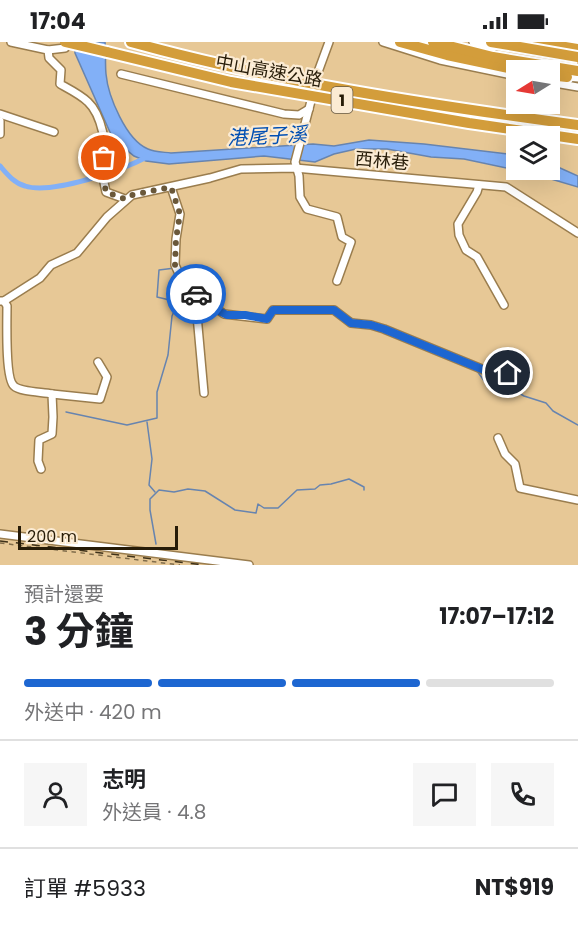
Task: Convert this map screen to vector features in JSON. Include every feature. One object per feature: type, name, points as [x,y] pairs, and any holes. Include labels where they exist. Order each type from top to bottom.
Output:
[{"type":"highway","name":"中山高速公路","points":[[65,42],[231,82],[469,123],[578,139]]},
{"type":"highway","name":"中山高速公路","points":[[131,42],[238,68],[358,91],[578,125]]},
{"type":"highway","points":[[400,42],[506,68]]},
{"type":"highway","points":[[433,42],[493,57],[578,71]]},
{"type":"highway","points":[[490,42],[578,58]]},
{"type":"highway","points":[[534,42],[578,49]]},
{"type":"street","points":[[10,42],[48,50],[63,50],[65,42]]},
{"type":"street","points":[[318,72],[329,42]]},
{"type":"street","points":[[383,42],[440,60],[506,74]]},
{"type":"street","points":[[473,42],[578,58]]},
{"type":"street","points":[[48,50],[49,58],[61,70],[60,84],[89,102],[103,129],[104,158],[100,163],[106,192],[125,199]]},
{"type":"street","points":[[121,74],[284,114],[299,115],[310,105],[295,165],[299,176],[300,197],[304,205],[307,209],[337,217],[342,237],[351,242],[337,281]]},
{"type":"street","points":[[560,84],[578,87]]},
{"type":"street","points":[[0,114],[54,132]]},
{"type":"street","points":[[0,121],[0,134]]},
{"type":"street","name":"西林巷","points":[[2,301],[40,278],[51,265],[77,253],[107,217],[132,195],[241,169],[295,165],[506,187],[578,233]]},
{"type":"street","points":[[479,184],[477,192],[458,224],[458,229],[466,250],[477,257],[504,305]]},
{"type":"street","points":[[171,187],[180,214],[175,265],[180,276],[195,293],[215,309],[227,315],[267,319],[273,310],[334,310],[351,323],[384,329],[489,372],[508,373]]},
{"type":"street","points":[[195,293],[204,393]]},
{"type":"street","points":[[2,301],[7,306],[10,381],[17,388],[100,399],[107,377],[98,362]]},
{"type":"street","points":[[41,469],[38,461],[39,440],[52,434],[52,394]]},
{"type":"street","points":[[498,438],[505,454],[515,464],[520,488],[578,500]]},
{"type":"street","points":[[0,534],[249,565]]},
{"type":"path","points":[[0,543],[180,565]]},
{"type":"water","points":[[74,42],[105,42],[107,83],[114,105],[132,137],[153,151],[171,153],[313,144],[334,146],[369,140],[506,154],[506,168],[464,159],[431,157],[387,149],[356,149],[334,154],[315,162],[264,156],[169,164],[146,161],[134,156],[113,139],[75,53]]},
{"type":"water","points":[[560,168],[578,176],[578,187],[554,180],[560,180]]},
{"type":"waterway","points":[[0,166],[17,183],[37,188],[87,180],[147,157]]},
{"type":"waterway","points":[[66,412],[127,425],[157,418],[157,392],[168,355],[172,316],[178,302],[157,297],[159,270],[175,268]]},
{"type":"waterway","points":[[348,317],[358,321]]},
{"type":"waterway","points":[[477,371],[485,382],[500,382],[524,396],[546,403],[553,411],[578,425]]},
{"type":"waterway","points":[[147,422],[152,459],[149,485],[155,492]]},
{"type":"waterway","points":[[156,544],[150,499],[159,490],[205,491],[235,510],[256,513],[258,504],[264,508],[278,508],[297,490],[315,489],[320,485],[349,479],[364,487],[364,490]]},
{"type":"railway","points":[[0,541],[204,565]]},
{"type":"way so far","points":[[104,158],[100,163],[106,192],[125,199],[132,195],[171,187],[180,214],[175,265],[180,276],[196,294]]},
{"type":"route","points":[[196,294],[227,315],[267,319],[273,310],[334,310],[351,323],[384,329],[489,372],[508,373]]},
{"type":"water label","name":"港尾子溪","points":[[267,136]]}]
